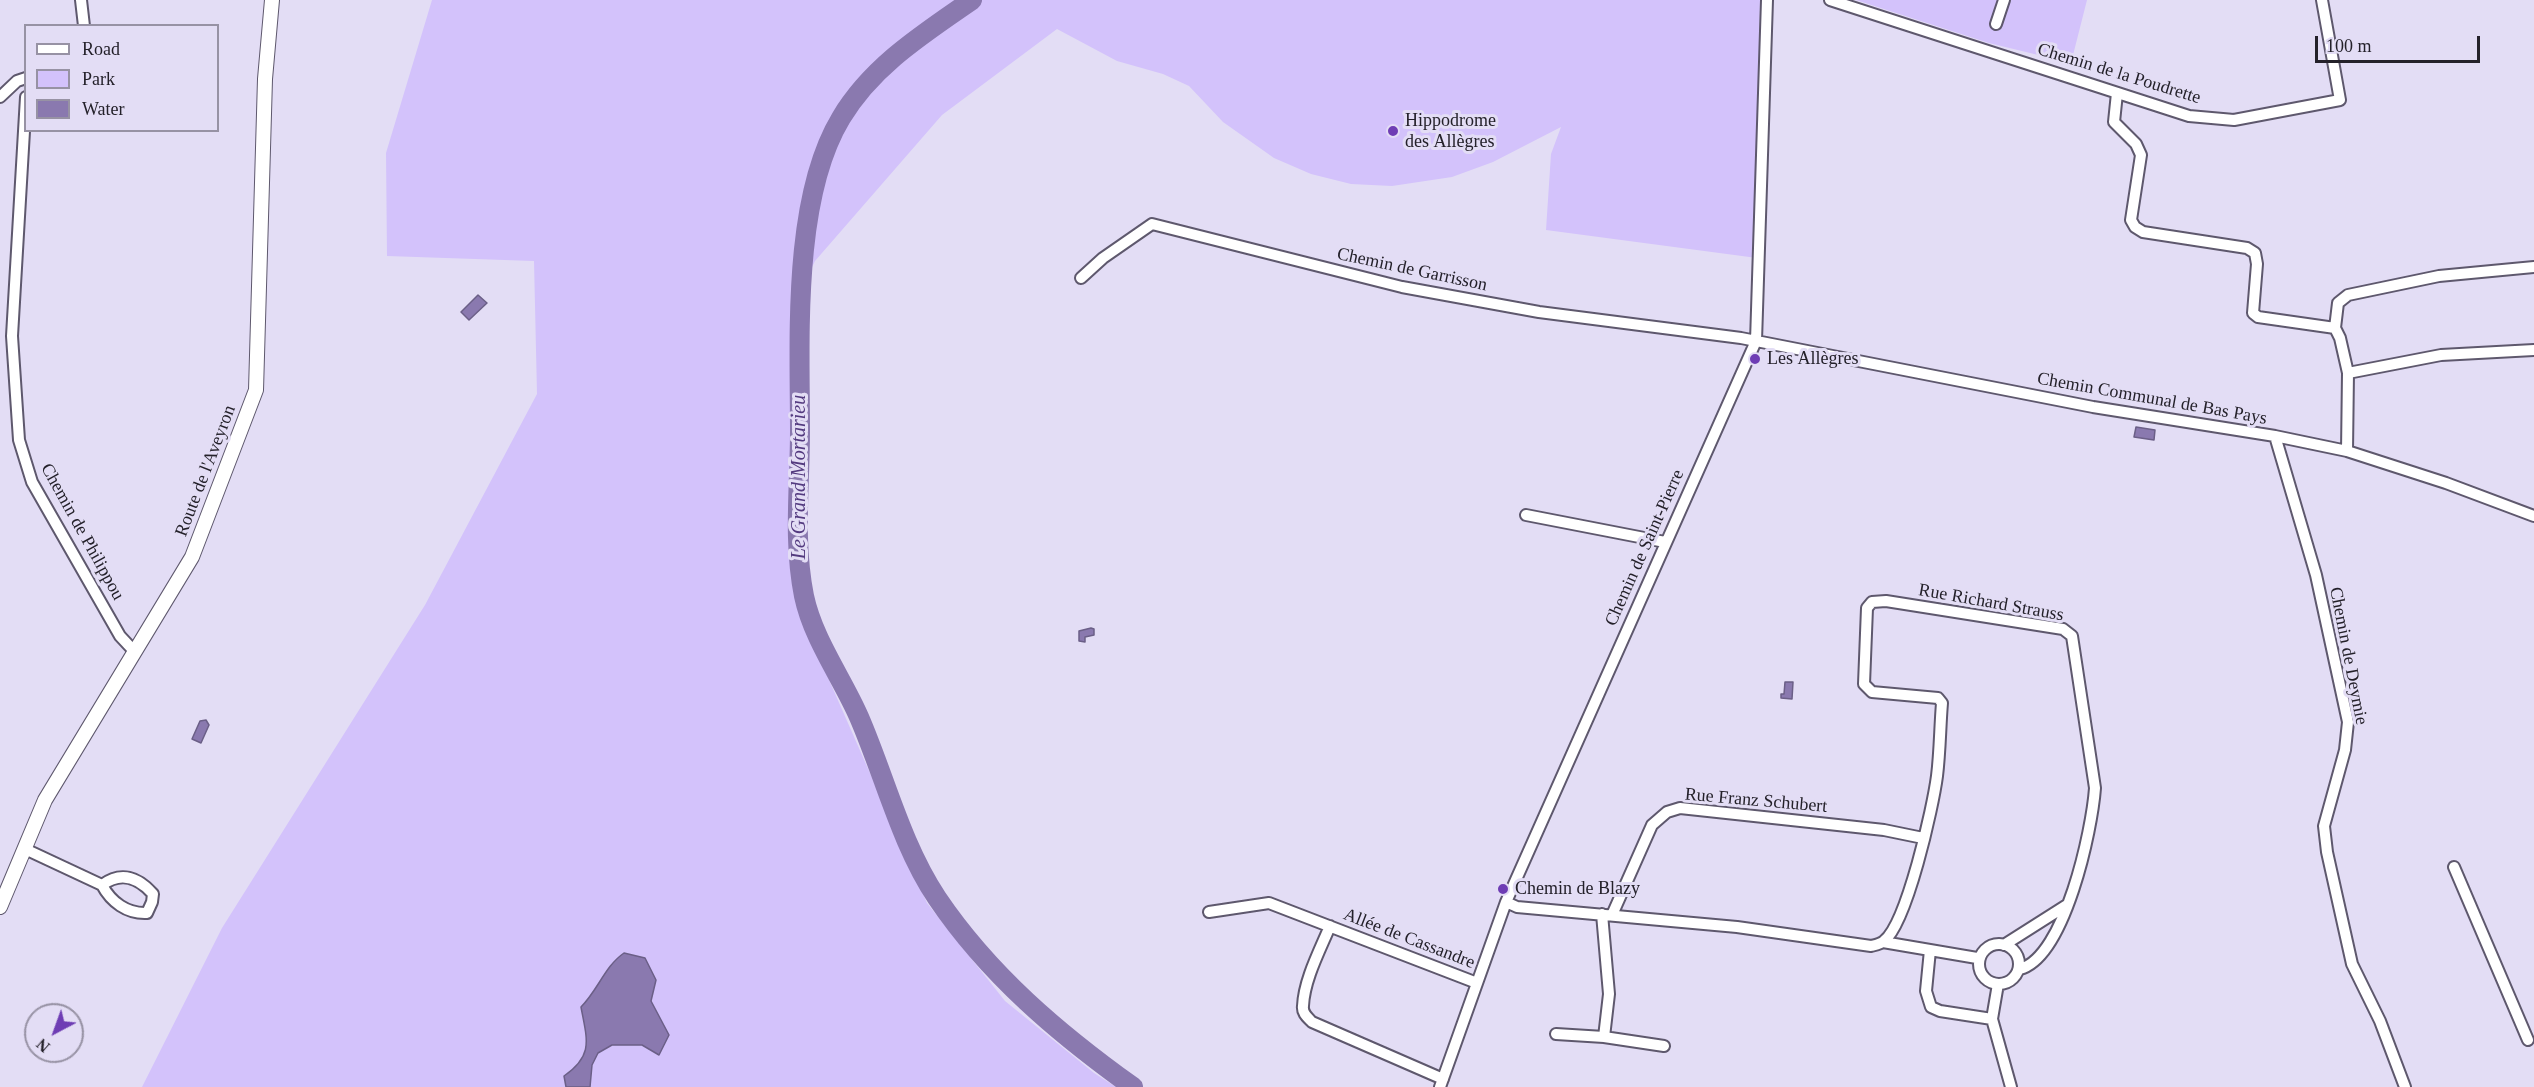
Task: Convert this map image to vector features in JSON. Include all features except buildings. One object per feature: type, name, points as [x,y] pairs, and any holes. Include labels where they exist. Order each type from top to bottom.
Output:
[{"type":"street","points":[[81,0],[84,24]]},
{"type":"street","name":"Route de l'Aveyron","points":[[0,907],[45,800],[192,557],[256,390],[265,79],[272,0]]},
{"type":"street","name":"Chemin de Saint-Pierre","points":[[1441,1083],[1506,902],[1756,341],[1767,0]]},
{"type":"street","name":"Chemin de la Poudrette","points":[[1830,0],[2189,116],[2234,120],[2340,100],[2322,0]]},
{"type":"street","points":[[1996,24],[2004,0]]},
{"type":"street","points":[[0,97],[17,81],[24,79]]},
{"type":"street","points":[[2117,93],[2114,122],[2136,144],[2141,155],[2132,220],[2134,227],[2143,232],[2247,248],[2255,253],[2257,264],[2253,313],[2258,317],[2335,327]]},
{"type":"street","name":"Chemin de Philippou","points":[[24,132],[12,336],[19,440],[32,482],[120,636],[134,651]]},
{"type":"street","name":"Chemin de Garrisson","points":[[1081,278],[1103,258],[1152,224],[1402,287],[1539,312],[1756,341]]},
{"type":"street","points":[[2347,451],[2348,373],[2340,338],[2335,327],[2338,303],[2348,295],[2439,276],[2534,267]]},
{"type":"street","name":"Chemin Communal de Bas Pays","points":[[1756,341],[2093,407],[2275,436],[2347,451],[2446,483],[2534,516]]},
{"type":"street","points":[[2348,373],[2441,355],[2534,350]]},
{"type":"street","name":"Chemin de Deymie","points":[[2275,436],[2316,575],[2348,722],[2345,750],[2324,826],[2327,852],[2352,964],[2380,1021],[2405,1087]]},
{"type":"street","points":[[1526,515],[1665,542]]},
{"type":"street","name":"Rue Richard Strauss","points":[[1923,838],[1937,778],[1942,703],[1938,698],[1872,692],[1864,684],[1868,608],[1872,602],[1886,601],[2063,629],[2072,636],[2096,788],[2080,873],[2067,905],[2048,943],[2029,966],[2020,969]]},
{"type":"street","name":"Rue Franz Schubert","points":[[1607,914],[1652,825],[1666,812],[1680,808],[1884,830],[1923,838]]},
{"type":"street","points":[[1883,942],[1892,932],[1904,906],[1923,838]]},
{"type":"street","points":[[25,849],[102,885],[109,897],[137,914],[147,913],[153,894],[132,878],[118,877],[102,885]]},
{"type":"street","points":[[2454,867],[2528,1040]]},
{"type":"street","points":[[1506,902],[1517,907],[1737,927],[1871,946],[1883,942],[1977,958],[1988,949],[2004,945],[2067,905]]},
{"type":"street","name":"Allée de Cassandre","points":[[1209,912],[1269,903],[1477,983]]},
{"type":"street","points":[[1604,1037],[1609,994],[1607,914]]},
{"type":"street","name":"Allée de Cassandre","points":[[1330,926],[1312,970],[1302,1008],[1305,1015],[1312,1022],[1441,1083]]},
{"type":"street","points":[[1977,958],[1977,968],[1981,977],[1988,983],[1998,984],[2015,976],[2020,969],[2020,959],[2015,950],[2004,945]]},
{"type":"street","points":[[1930,950],[1926,991],[1931,1006],[1940,1011],[1992,1018]]},
{"type":"street","points":[[1998,984],[1992,1018],[2011,1087]]},
{"type":"street","points":[[1556,1034],[1604,1037],[1664,1046]]},
{"type":"green space","points":[[432,0],[1760,0],[1757,258],[1546,230],[1551,154],[1561,127],[1493,162],[1452,177],[1392,186],[1351,184],[1311,174],[1274,158],[1223,122],[1189,86],[1163,74],[1117,61],[1057,29],[942,115],[815,261],[793,306],[791,576],[826,673],[927,903],[1005,1001],[1094,1073],[1116,1087],[142,1087],[222,928],[425,605],[537,394],[534,261],[387,256],[386,153]]},
{"type":"green space","points":[[1856,0],[2087,0],[2071,63],[1989,43]]},
{"type":"water","points":[[478,295],[487,303],[469,320],[461,312]]},
{"type":"water","points":[[2136,427],[2155,430],[2154,440],[2134,437]]},
{"type":"water","points":[[1094,629],[1094,635],[1085,637],[1085,642],[1079,641],[1079,631]]},
{"type":"water","points":[[1785,682],[1793,682],[1792,699],[1781,698],[1781,694],[1784,694]]},
{"type":"water","points":[[206,720],[209,725],[201,743],[192,739],[200,721]]},
{"type":"water","points":[[624,953],[645,958],[656,980],[651,1001],[669,1035],[659,1055],[642,1045],[612,1045],[598,1053],[592,1065],[590,1087],[566,1087],[564,1076],[580,1061],[586,1046],[581,1007],[617,958]]},
{"type":"waterway","name":"Le Grand Mortarieu","points":[[972,0],[900,52],[868,82],[841,118],[825,151],[814,188],[806,228],[800,313],[798,534],[804,596],[814,628],[859,717],[903,833],[937,898],[957,926],[1002,978],[1078,1046],[1133,1087]]},
{"type":"place","name":"Hippodrome des Allègres","points":[[1393,131]]},
{"type":"place","name":"Les Allègres","points":[[1755,359]]},
{"type":"place","name":"Chemin de Blazy","points":[[1503,889]]}]
